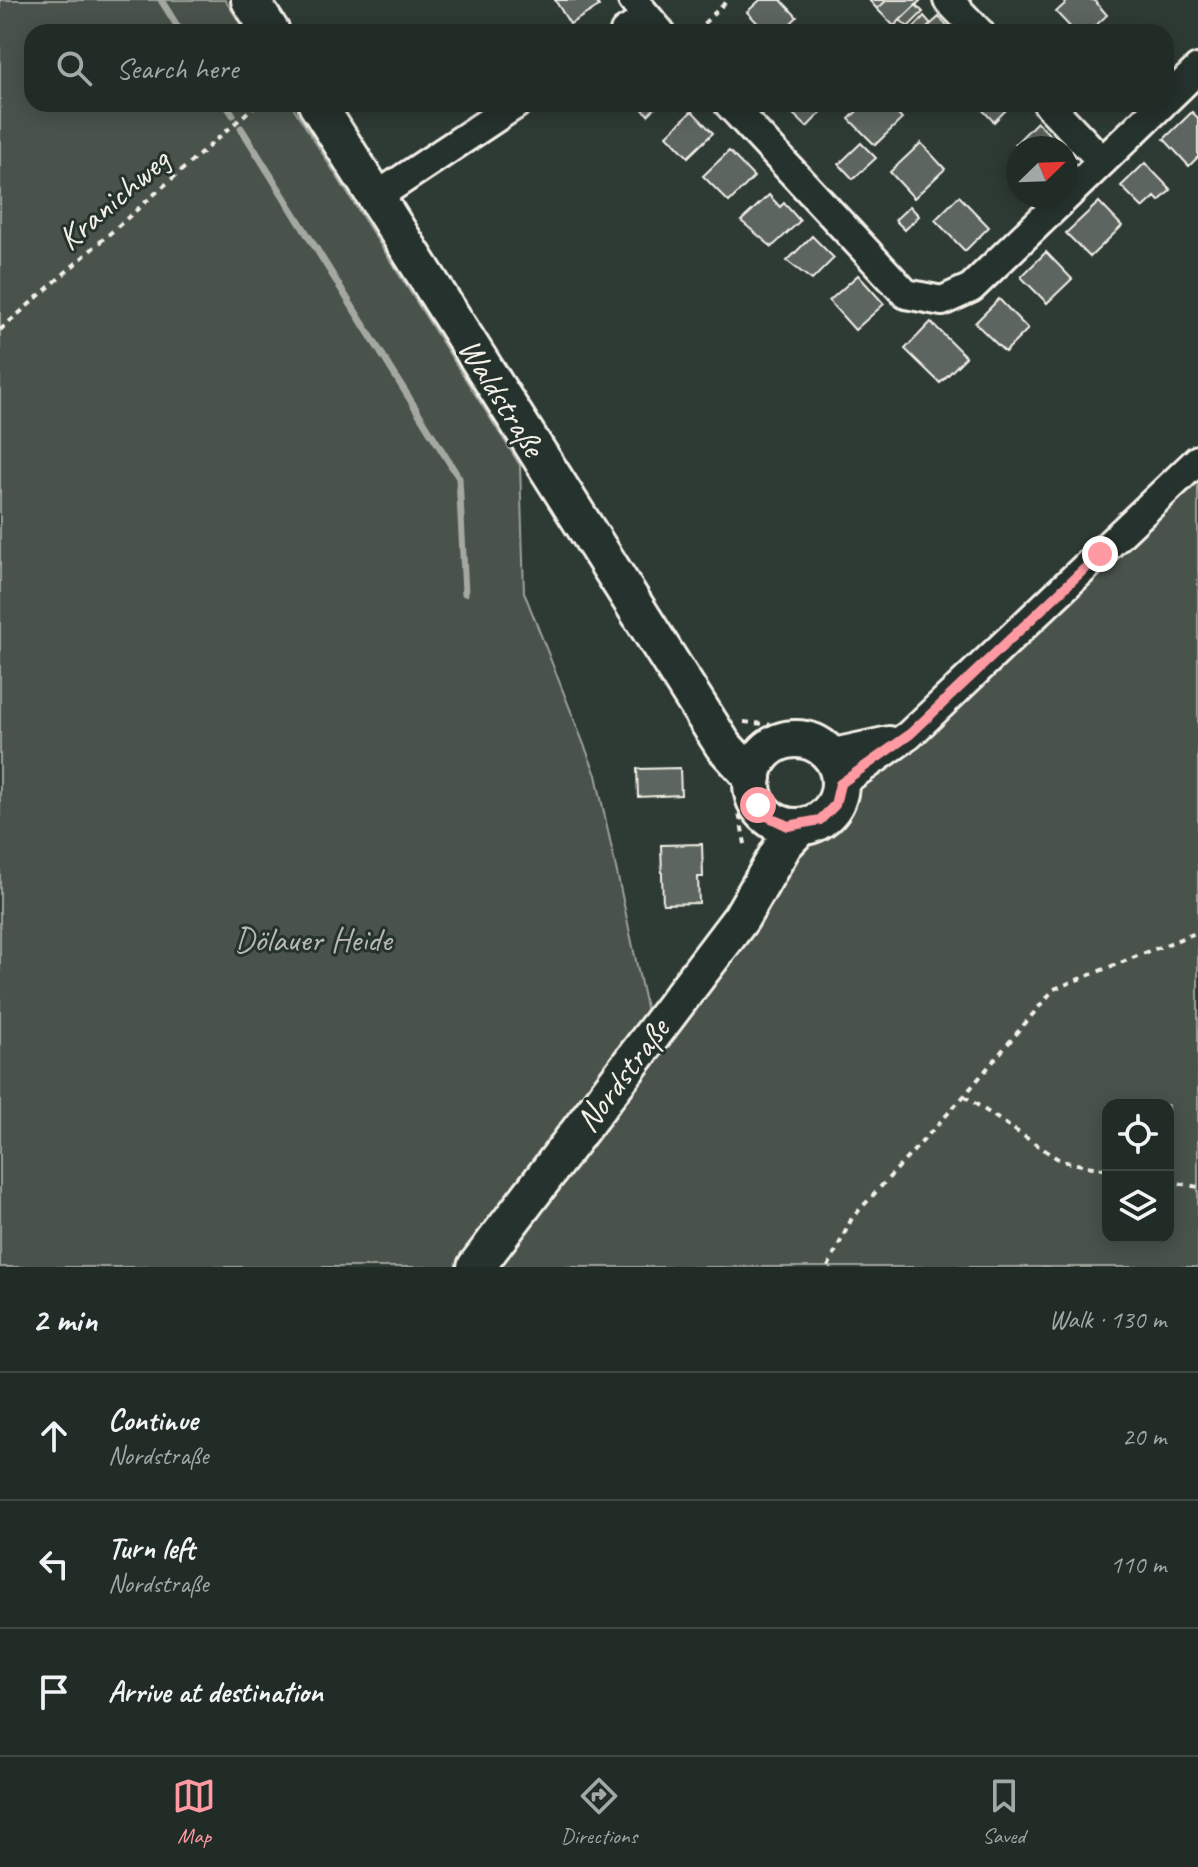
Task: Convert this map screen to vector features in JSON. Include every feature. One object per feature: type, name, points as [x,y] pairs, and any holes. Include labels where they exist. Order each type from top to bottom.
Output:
[{"type":"main road","points":[[250,0],[266,24]]},
{"type":"main road","name":"Waldstraße","points":[[322,112],[723,745],[760,764]]},
{"type":"main road","name":"Waldstraße","points":[[688,689],[733,729],[760,764]]},
{"type":"main road","points":[[783,821],[758,805],[760,764],[793,739],[819,745],[835,758]]},
{"type":"main road","name":"Nordstraße","points":[[476,1267],[741,918],[784,844],[783,821],[828,814],[835,758]]},
{"type":"street","points":[[948,0],[971,24]]},
{"type":"street","points":[[1174,92],[1198,69]]},
{"type":"street","points":[[376,197],[504,112]]},
{"type":"street","points":[[736,112],[906,294],[942,301],[971,288],[1153,112]]},
{"type":"street","points":[[1056,112],[1102,161]]},
{"type":"street","name":"Nordstraße","points":[[835,758],[909,735],[1198,460]]},
{"type":"path","points":[[703,24],[728,0]]},
{"type":"path","name":"Kranichweg","points":[[0,330],[248,112]]},
{"type":"path","points":[[733,729],[747,720],[773,725],[791,720],[813,724],[835,758]]},
{"type":"path","points":[[828,1267],[852,1218],[964,1096],[1054,989],[1198,932]]},
{"type":"path","points":[[964,1096],[1061,1161],[1102,1169]]},
{"type":"path","points":[[1174,1182],[1198,1187]]},
{"type":"green space","name":"Dölauer Heide","points":[[0,0],[225,0],[241,24],[24,24],[24,112],[296,112],[520,465],[524,592],[596,775],[647,1012],[456,1267],[0,1267]]},
{"type":"green space","points":[[1198,460],[1198,1267],[487,1267],[791,851]]},
{"type":"building","points":[[555,0],[595,0],[599,6],[570,24]]},
{"type":"building","points":[[760,0],[781,0],[797,17],[790,24],[758,24],[747,12]]},
{"type":"building","points":[[869,0],[887,0],[877,9]]},
{"type":"building","points":[[887,0],[921,0],[896,24],[892,24],[877,9]]},
{"type":"building","points":[[1069,0],[1094,0],[1107,15],[1097,24],[1067,24],[1056,12]]},
{"type":"building","points":[[916,5],[923,12],[911,24],[900,20]]},
{"type":"building","points":[[924,16],[931,24],[917,24]]},
{"type":"building","points":[[939,17],[946,24],[931,24]]},
{"type":"building","points":[[691,112],[713,133],[688,157],[667,135]]},
{"type":"building","points":[[791,112],[821,112],[807,127]]},
{"type":"building","points":[[856,112],[895,112],[902,119],[875,145],[849,119]]},
{"type":"building","points":[[985,112],[1004,112],[994,122]]},
{"type":"building","points":[[1192,112],[1198,118],[1198,157],[1189,166],[1164,139]]},
{"type":"building","points":[[1037,122],[1051,136],[1023,136]]},
{"type":"building","points":[[861,143],[876,158],[853,179],[839,164]]},
{"type":"building","points":[[921,143],[945,169],[914,198],[890,172]]},
{"type":"building","points":[[729,151],[754,177],[729,202],[703,176]]},
{"type":"building","points":[[1145,163],[1171,190],[1159,201],[1155,197],[1143,208],[1121,186]]},
{"type":"building","points":[[769,195],[780,207],[784,203],[800,221],[772,247],[741,221]]},
{"type":"building","points":[[959,196],[989,227],[965,251],[935,220]]},
{"type":"building","points":[[1099,202],[1122,226],[1090,257],[1066,233]]},
{"type":"building","points":[[910,206],[919,216],[905,230],[895,220]]},
{"type":"building","points":[[812,236],[834,258],[812,280],[787,261]]},
{"type":"building","points":[[1046,252],[1072,279],[1047,303],[1021,277]]},
{"type":"building","points":[[858,275],[884,304],[855,330],[829,301]]},
{"type":"building","points":[[999,299],[1028,329],[1005,352],[975,323]]},
{"type":"building","points":[[931,322],[966,357],[940,383],[905,349]]},
{"type":"building","points":[[680,768],[681,795],[638,797],[637,769]]},
{"type":"building","points":[[702,844],[703,877],[698,877],[699,903],[663,904],[661,845]]},
{"type":"waterway","points":[[161,0],[176,24]]},
{"type":"waterway","points":[[241,128],[459,478],[465,593]]},
{"type":"route","points":[[758,805],[767,816],[788,826],[800,827],[820,820],[835,805],[840,784],[909,735],[1100,554]]}]
